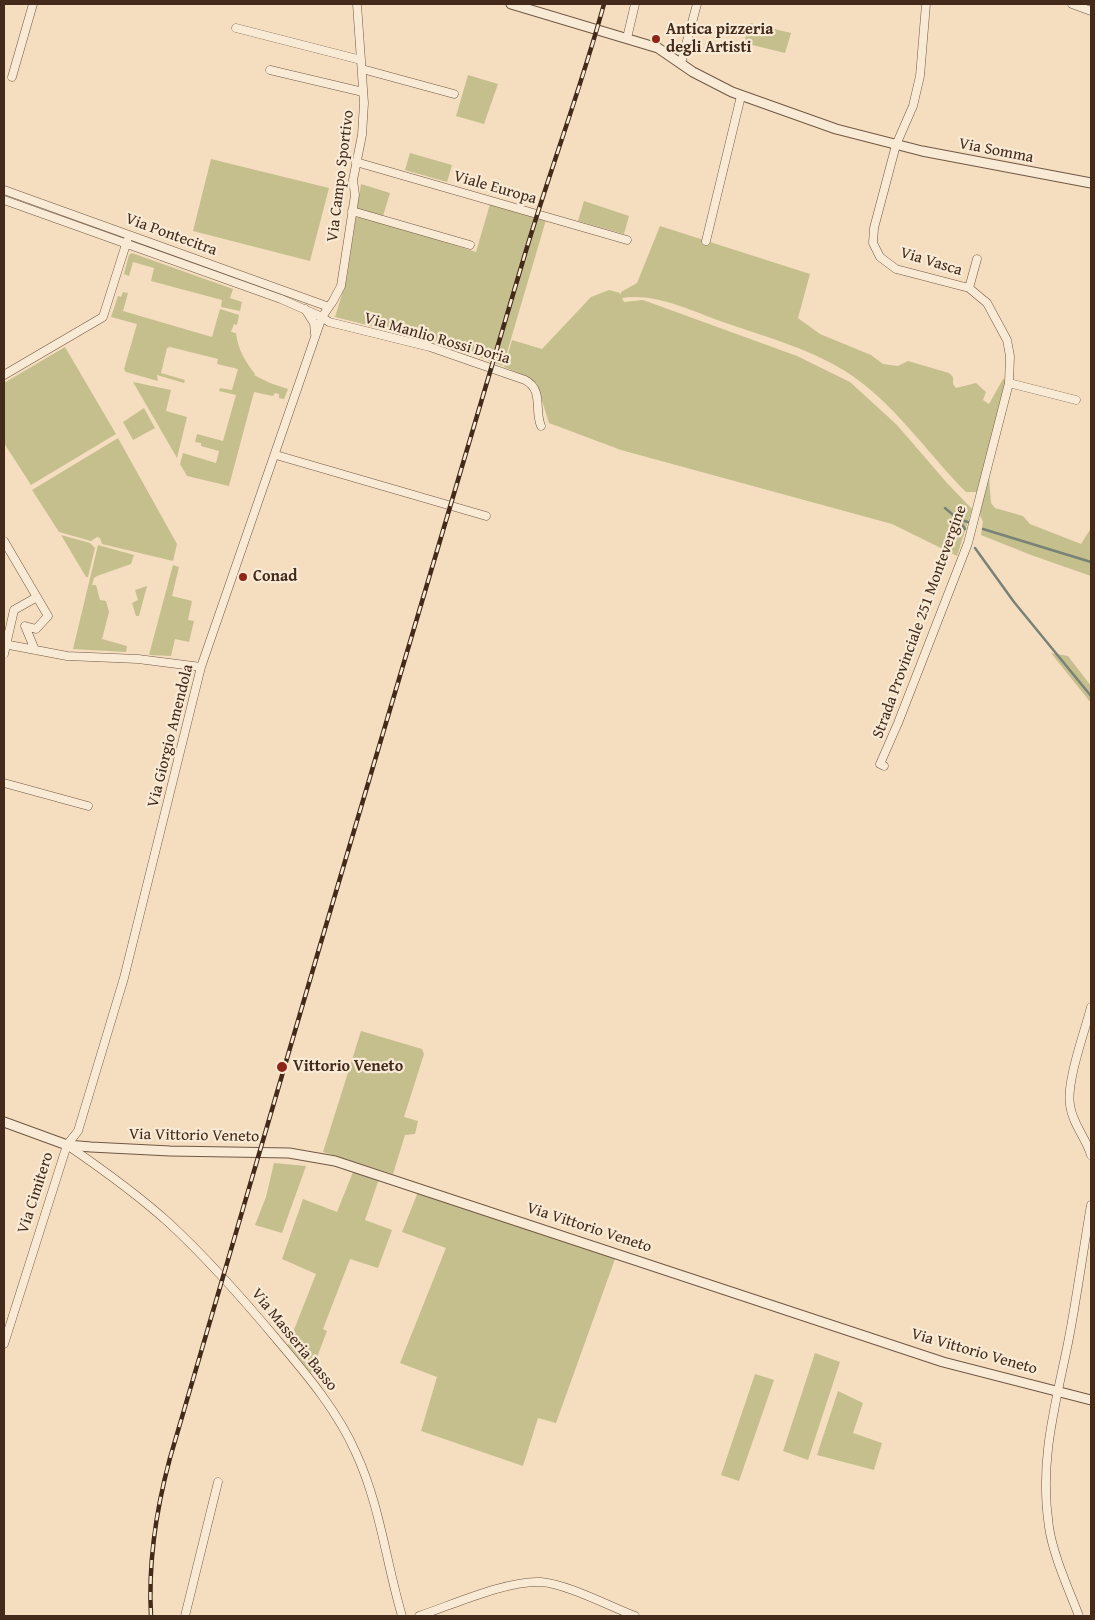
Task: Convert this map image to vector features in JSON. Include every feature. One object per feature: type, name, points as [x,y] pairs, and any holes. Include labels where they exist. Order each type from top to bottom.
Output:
[{"type":"street","points":[[12,77],[33,4]]},
{"type":"street","name":"Via Campo Sportivo","points":[[322,317],[330,307],[341,286],[355,195],[352,184],[363,124],[362,69],[357,4]]},
{"type":"street","name":"Via Somma","points":[[511,4],[658,48],[704,78],[741,96],[836,130],[960,159],[1091,183]]},
{"type":"street","points":[[627,38],[635,4]]},
{"type":"street","points":[[681,63],[697,4]]},
{"type":"street","name":"Via Vasca","points":[[926,4],[920,76],[913,106],[896,145],[874,228],[873,243],[880,257],[896,269],[969,288],[987,303],[1007,340],[1010,356],[1008,383],[991,455]]},
{"type":"street","points":[[1072,4],[1091,10]]},
{"type":"street","points":[[236,28],[361,60]]},
{"type":"street","points":[[362,69],[454,94]]},
{"type":"street","points":[[270,70],[363,92]]},
{"type":"street","points":[[706,241],[741,96]]},
{"type":"street","name":"Viale Europa","points":[[356,162],[626,240]]},
{"type":"street","name":"Via Pontecitra","points":[[4,190],[330,307]]},
{"type":"street","name":"Via Pontecitra","points":[[4,200],[281,299],[322,317]]},
{"type":"street","points":[[352,211],[470,245]]},
{"type":"street","points":[[4,375],[104,317],[129,235]]},
{"type":"street","points":[[969,288],[977,259]]},
{"type":"street","points":[[305,309],[314,323],[315,337]]},
{"type":"street","name":"Via Giorgio Amendola","points":[[67,1145],[78,1131],[124,978],[201,667],[276,455],[322,317]]},
{"type":"street","name":"Via Manlio Rossi Doria","points":[[322,317],[329,322],[430,347],[526,380],[530,382],[537,394],[538,416],[541,426]]},
{"type":"street","points":[[1008,383],[1076,400]]},
{"type":"street","points":[[276,455],[486,516]]},
{"type":"street","name":"Strada Provinciale 251 Montevergine","points":[[884,766],[880,764],[898,723],[968,543],[991,455]]},
{"type":"street","points":[[4,541],[48,616],[36,629],[25,626],[35,650]]},
{"type":"street","points":[[4,654],[14,610],[37,597]]},
{"type":"street","points":[[5,644],[67,656],[138,659],[201,667]]},
{"type":"street","points":[[4,784],[88,806]]},
{"type":"street","points":[[1091,1007],[1076,1064],[1070,1100],[1073,1117],[1091,1155]]},
{"type":"street","name":"Via Cimitero","points":[[4,1122],[67,1145],[4,1344]]},
{"type":"street","name":"Via Vittorio Veneto","points":[[67,1145],[170,1152],[289,1153],[335,1161],[943,1362],[1091,1400]]},
{"type":"street","name":"Via Masseria Basso","points":[[67,1145],[126,1187],[209,1262],[254,1310],[318,1389],[356,1451],[366,1477],[375,1503],[402,1616]]},
{"type":"street","points":[[1079,1616],[1053,1546],[1045,1493],[1047,1442],[1091,1205]]},
{"type":"street","points":[[185,1616],[218,1482]]},
{"type":"street","points":[[419,1616],[479,1595],[521,1583],[541,1582],[559,1585],[635,1616]]},
{"type":"shaded area","points":[[750,23],[791,33],[785,53],[744,43]]},
{"type":"shaded area","points":[[468,75],[498,84],[484,124],[456,116]]},
{"type":"shaded area","points":[[410,153],[452,165],[447,182],[405,170]]},
{"type":"shaded area","points":[[211,159],[329,188],[310,261],[193,231]]},
{"type":"shaded area","points":[[361,184],[390,193],[383,216],[357,209]]},
{"type":"shaded area","points":[[584,201],[629,216],[624,234],[578,221]]},
{"type":"shaded area","points":[[490,204],[546,220],[503,366],[451,346],[335,317],[347,278],[356,217],[381,222],[476,252]]},
{"type":"shaded area","points":[[660,226],[810,274],[798,318],[820,334],[871,355],[883,364],[898,366],[908,361],[949,373],[953,377],[953,384],[956,388],[976,383],[986,392],[983,400],[989,404],[1003,379],[1007,381],[979,492],[966,492],[879,397],[845,371],[815,355],[782,342],[671,303],[646,298],[622,298],[624,302],[643,300],[797,356],[850,382],[897,425],[972,509],[957,556],[892,524],[621,450],[549,423],[537,384],[504,367],[512,340],[542,349],[591,297],[609,290],[621,295],[621,292],[637,283]]},
{"type":"shaded area","points":[[132,253],[233,289],[230,298],[242,302],[240,311],[221,307],[222,300],[151,281],[154,268],[133,262],[129,276],[124,274],[129,255]]},
{"type":"shaded area","points":[[123,292],[128,293],[123,311],[212,337],[220,309],[239,315],[237,325],[234,324],[231,332],[236,333],[240,350],[254,375],[288,389],[284,399],[279,398],[279,394],[275,393],[273,396],[254,392],[229,486],[187,476],[180,464],[183,453],[216,463],[219,451],[201,446],[201,443],[195,442],[197,434],[223,441],[236,395],[219,391],[220,388],[232,390],[238,369],[217,364],[218,359],[170,347],[167,348],[161,373],[185,380],[184,383],[157,375],[158,381],[126,372],[124,369],[137,324],[111,317],[118,296],[121,297]]},
{"type":"shaded area","points":[[65,347],[116,434],[31,485],[4,443],[4,383]]},
{"type":"shaded area","points":[[133,382],[171,390],[166,411],[187,417],[177,458]]},
{"type":"shaded area","points":[[144,408],[155,428],[133,440],[123,422]]},
{"type":"shaded area","points":[[118,438],[177,544],[173,561],[102,544],[100,538],[97,537],[91,541],[59,532],[32,490]]},
{"type":"shaded area","points":[[986,477],[989,477],[991,503],[995,508],[1023,516],[1030,524],[1081,544],[1091,528],[1091,576],[981,535],[983,522],[980,515]]},
{"type":"shaded area","points":[[61,535],[90,543],[95,548],[88,577],[86,577]]},
{"type":"shaded area","points":[[98,545],[134,555],[131,564],[97,576],[94,578],[92,585],[96,585],[100,600],[106,601],[109,612],[102,639],[127,646],[126,652],[73,649]]},
{"type":"shaded area","points":[[173,565],[179,567],[172,596],[192,601],[188,620],[194,621],[189,642],[175,639],[171,656],[149,655]]},
{"type":"shaded area","points":[[147,586],[139,616],[136,616],[132,603],[138,600],[135,590]]},
{"type":"shaded area","points":[[1051,653],[1068,656],[1091,686],[1091,703]]},
{"type":"shaded area","points":[[361,1031],[422,1049],[424,1054],[404,1117],[418,1121],[415,1134],[405,1135],[393,1174],[323,1152]]},
{"type":"shaded area","points":[[274,1163],[306,1166],[282,1233],[255,1225],[266,1197]]},
{"type":"shaded area","points":[[353,1172],[379,1179],[365,1220],[392,1230],[378,1268],[350,1259],[323,1329],[327,1331],[311,1373],[288,1345],[316,1274],[282,1259],[303,1199],[337,1212]]},
{"type":"shaded area","points":[[418,1192],[615,1259],[556,1423],[538,1418],[523,1466],[421,1431],[437,1377],[400,1363],[446,1248],[402,1232]]},
{"type":"shaded area","points":[[815,1353],[840,1362],[808,1460],[783,1451]]},
{"type":"shaded area","points":[[755,1374],[774,1380],[739,1481],[721,1475]]},
{"type":"shaded area","points":[[838,1391],[863,1403],[853,1433],[882,1443],[874,1470],[817,1455]]},
{"type":"waterway","points":[[945,508],[958,519],[965,529]]},
{"type":"waterway","points":[[958,519],[968,522]]},
{"type":"waterway","points":[[983,529],[1091,562]]},
{"type":"waterway","points":[[975,548],[1014,602],[1091,696]]},
{"type":"railway","points":[[151,1616],[150,1596],[154,1536],[170,1458],[525,254],[604,4]]},
{"type":"place","name":"Antica pizzeria degli Artisti","points":[[656,39]]},
{"type":"place","name":"Conad","points":[[243,577]]},
{"type":"place","name":"Vittorio Veneto","points":[[282,1067]]}]
